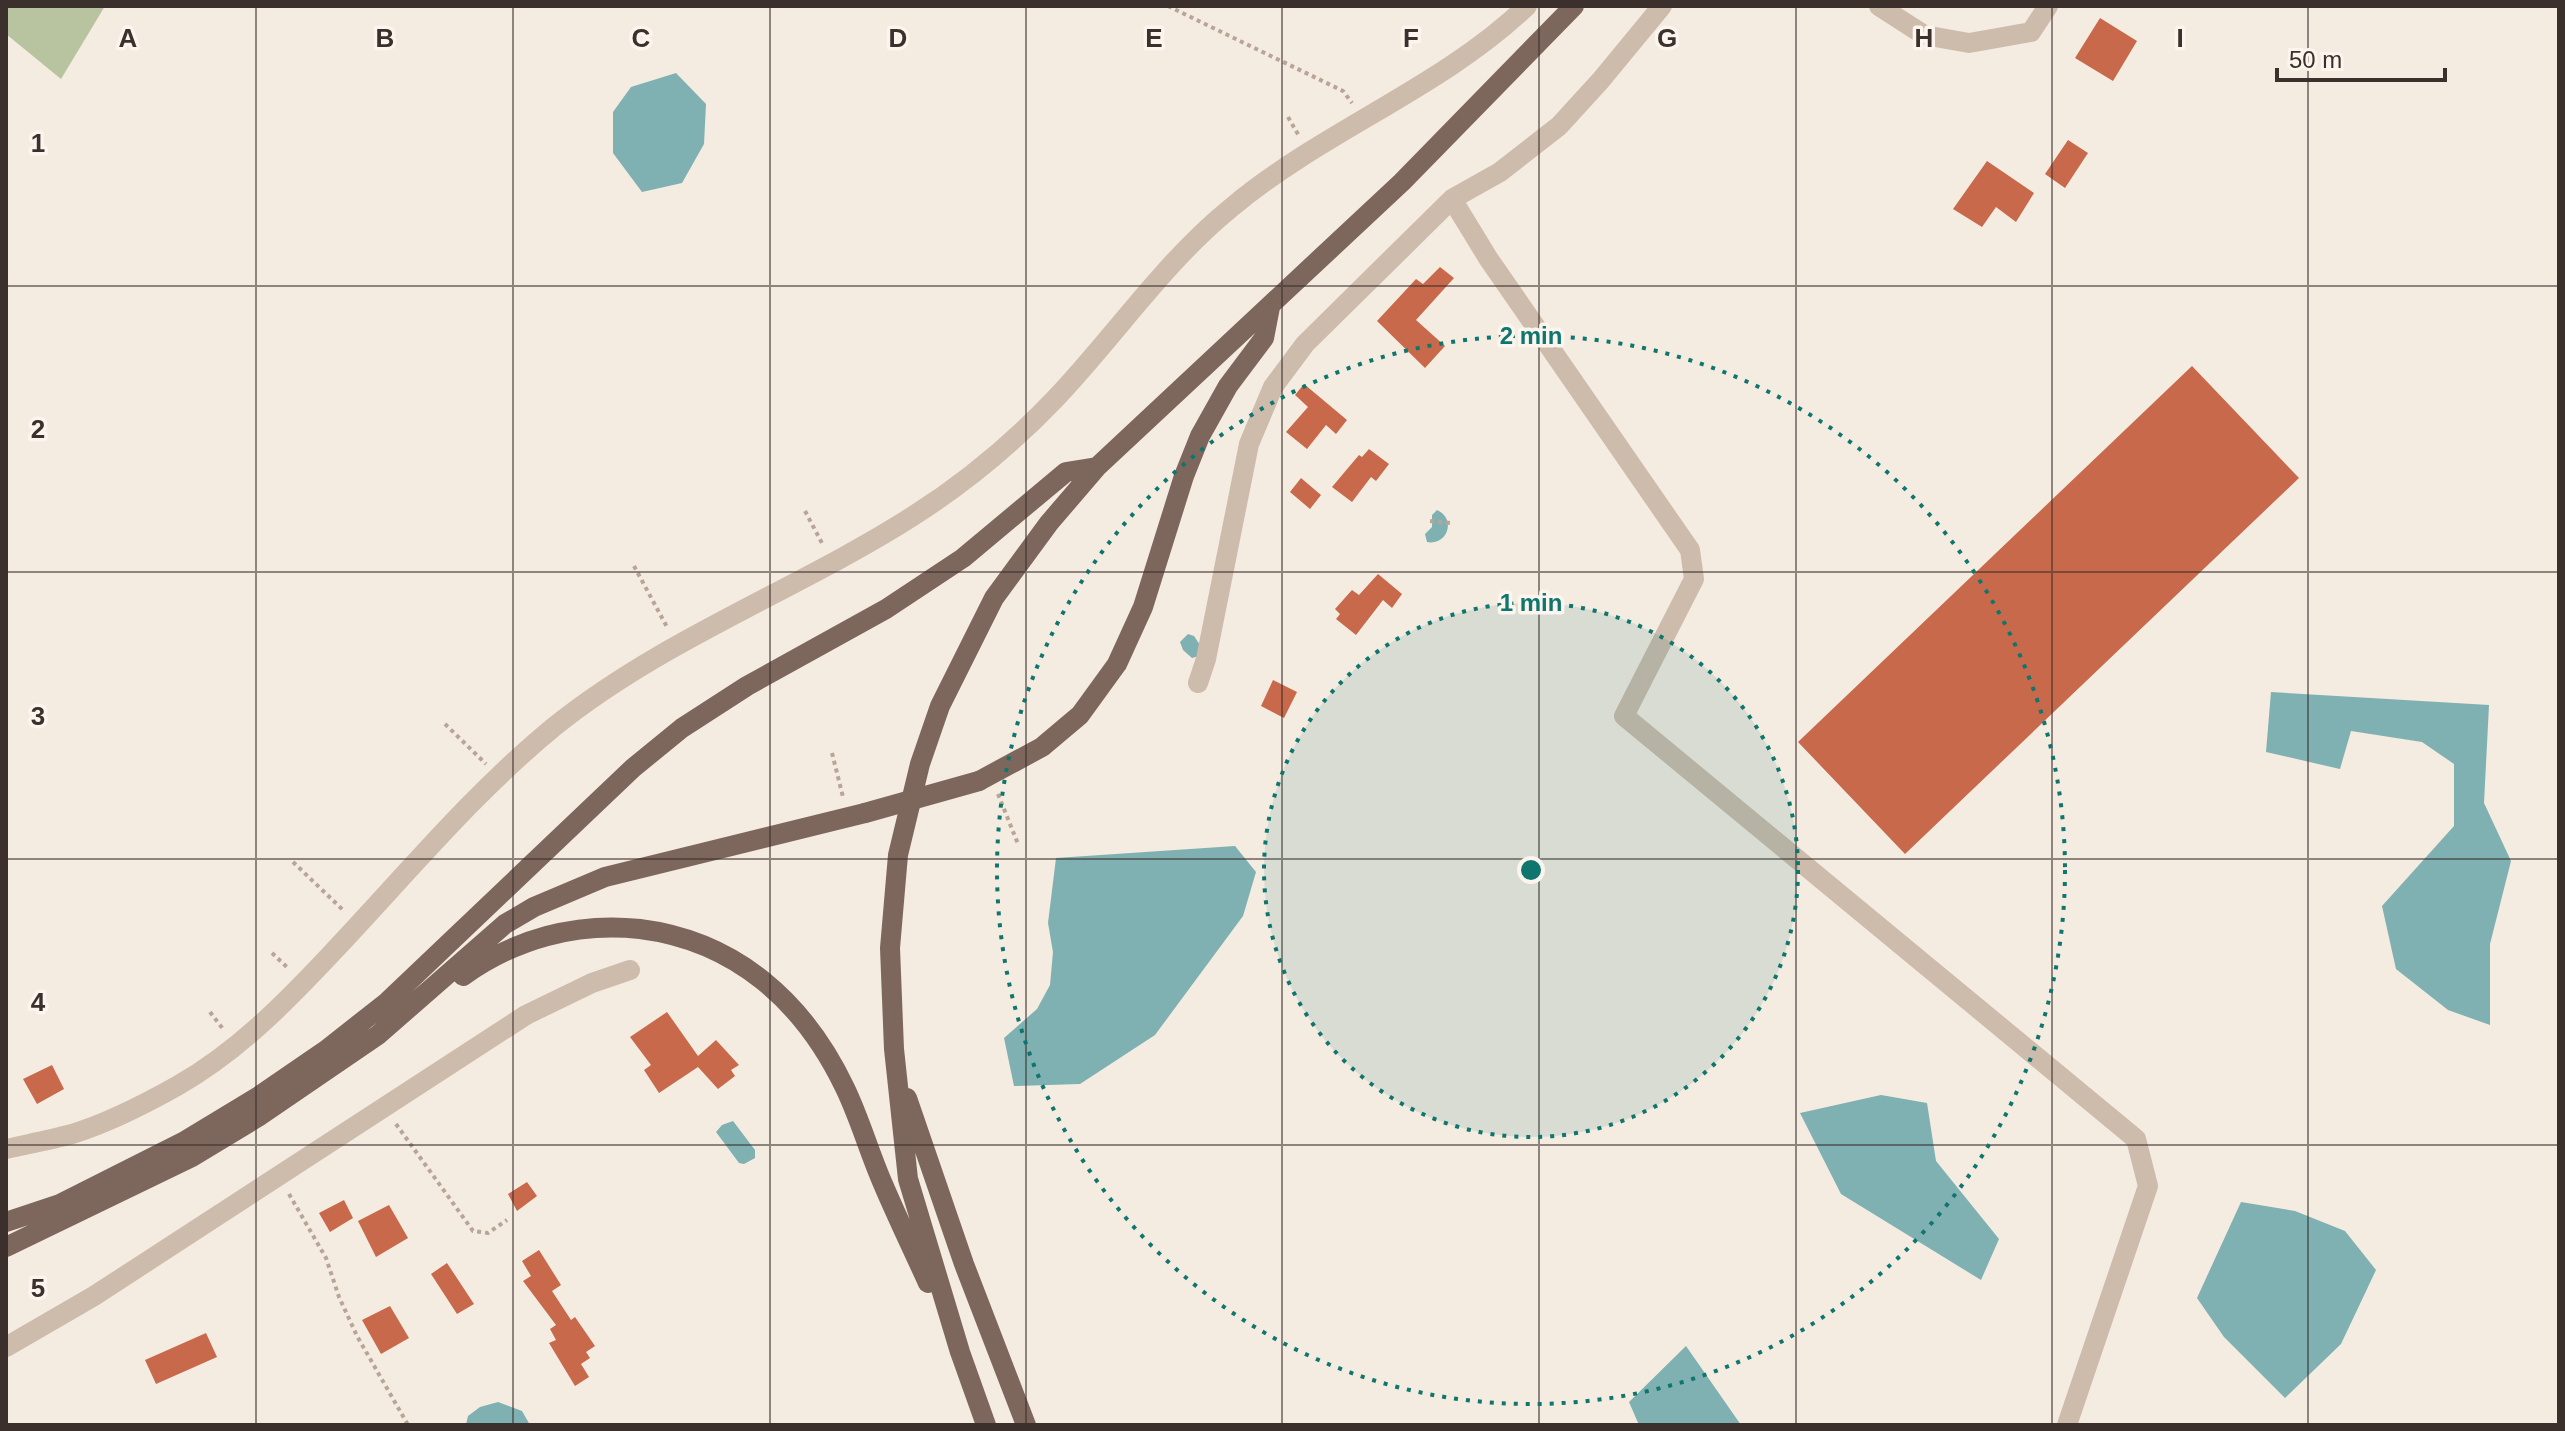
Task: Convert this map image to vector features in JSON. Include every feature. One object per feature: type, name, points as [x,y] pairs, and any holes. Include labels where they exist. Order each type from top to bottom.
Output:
[{"type":"main road","points":[[986,1425],[960,1352],[908,1179],[896,1064],[890,948],[898,855],[920,764],[940,706],[994,598],[1049,523],[1097,467],[1402,182],[1574,6]]},
{"type":"main road","points":[[6,1247],[192,1157],[258,1117],[378,1035],[505,924],[566,892],[605,877],[856,815],[985,778],[1042,747],[1080,715],[1117,664],[1143,607],[1184,476],[1200,436],[1228,386],[1264,338],[1270,307]]},
{"type":"main road","points":[[6,1222],[60,1204],[107,1182],[183,1142],[293,1073],[387,1002],[633,768],[682,728],[747,686],[886,609],[963,558],[1066,472],[1097,467]]},
{"type":"main road","points":[[444,978],[463,977],[485,960],[521,943],[595,927],[659,932],[689,939],[735,960],[761,977],[804,1018],[833,1065],[863,1129],[882,1183],[960,1352]]},
{"type":"main road","points":[[896,1064],[964,1264],[1026,1425]]},
{"type":"street","points":[[6,1149],[76,1133],[135,1108],[181,1084],[260,1026],[499,777],[556,726],[615,683],[912,517],[959,484],[1057,398],[1185,249],[1228,209],[1298,158],[1465,57],[1527,6]]},
{"type":"street","points":[[1198,683],[1206,659],[1249,444],[1273,387],[1305,344],[1452,199],[1500,172],[1559,126],[1662,6]]},
{"type":"street","points":[[1879,6],[1924,35],[1969,43],[2031,32],[2048,6]]},
{"type":"street","points":[[1452,199],[1488,258],[1690,550],[1694,579],[1624,716],[2136,1139],[2148,1186],[2067,1425]]},
{"type":"street","points":[[6,1347],[94,1296],[526,1015],[592,983],[630,970]]},
{"type":"path","points":[[1168,6],[1343,91],[1362,120]]},
{"type":"path","points":[[805,511],[832,561]]},
{"type":"path","points":[[1430,521],[1450,523]]},
{"type":"path","points":[[634,566],[678,647]]},
{"type":"path","points":[[445,724],[499,777]]},
{"type":"path","points":[[832,753],[856,815]]},
{"type":"path","points":[[985,778],[1018,844]]},
{"type":"path","points":[[293,862],[359,925]]},
{"type":"path","points":[[383,1106],[473,1231],[488,1233],[507,1220]]},
{"type":"path","points":[[277,1175],[326,1258],[357,1336],[408,1425]]},
{"type":"green space","points":[[6,6],[105,6],[61,79],[6,34]]},
{"type":"water","points":[[676,73],[706,104],[704,144],[682,183],[642,192],[613,153],[613,112],[631,87]]},
{"type":"water","points":[[1437,510],[1447,519],[1447,531],[1440,540],[1427,542],[1425,534],[1432,527],[1432,515]]},
{"type":"water","points":[[1188,634],[1194,636],[1204,651],[1199,656],[1192,658],[1183,650],[1180,642]]},
{"type":"water","points":[[2271,692],[2489,705],[2484,803],[2511,861],[2490,944],[2490,1025],[2448,1010],[2396,969],[2382,906],[2454,826],[2454,764],[2422,742],[2351,731],[2340,769],[2266,752]]},
{"type":"water","points":[[1235,846],[1256,872],[1243,916],[1155,1035],[1080,1084],[1014,1086],[1004,1038],[1037,1009],[1050,985],[1053,952],[1048,923],[1056,858]]},
{"type":"water","points":[[1881,1095],[1927,1103],[1936,1161],[1999,1239],[1981,1280],[1841,1194],[1800,1113]]},
{"type":"water","points":[[733,1121],[755,1150],[755,1158],[744,1164],[739,1163],[716,1132],[722,1125]]},
{"type":"water","points":[[2241,1202],[2295,1211],[2345,1231],[2376,1270],[2341,1344],[2285,1398],[2224,1337],[2197,1298]]},
{"type":"water","points":[[1686,1346],[1741,1425],[1639,1425],[1629,1402]]},
{"type":"water","points":[[498,1402],[522,1411],[530,1425],[466,1425],[468,1416],[480,1407]]},
{"type":"building","points":[[2100,18],[2137,41],[2113,81],[2075,58]]},
{"type":"building","points":[[2068,140],[2088,153],[2065,188],[2045,174]]},
{"type":"building","points":[[1987,161],[2034,193],[2016,222],[1996,207],[1982,227],[1953,209]]},
{"type":"building","points":[[1440,267],[1454,278],[1416,320],[1445,346],[1425,368],[1377,321],[1416,279],[1423,284]]},
{"type":"building","points":[[2192,366],[2299,478],[1905,854],[1798,742]]},
{"type":"building","points":[[1304,384],[1347,420],[1336,434],[1326,425],[1307,449],[1286,432],[1308,407],[1295,395]]},
{"type":"building","points":[[1369,449],[1389,464],[1376,481],[1371,477],[1352,502],[1332,487],[1359,455],[1362,457]]},
{"type":"building","points":[[1301,478],[1321,495],[1310,509],[1290,492]]},
{"type":"building","points":[[1378,574],[1402,594],[1392,608],[1383,600],[1356,635],[1336,619],[1340,614],[1335,609],[1352,590],[1359,595]]},
{"type":"building","points":[[1273,680],[1297,692],[1284,718],[1261,706]]},
{"type":"building","points":[[667,1012],[698,1056],[716,1040],[739,1065],[731,1070],[735,1076],[718,1089],[698,1067],[659,1093],[644,1070],[651,1065],[630,1037]]},
{"type":"building","points":[[52,1065],[64,1089],[37,1104],[23,1079]]},
{"type":"building","points":[[527,1182],[537,1196],[517,1211],[508,1194]]},
{"type":"building","points":[[344,1200],[353,1218],[330,1232],[319,1213]]},
{"type":"building","points":[[389,1205],[408,1238],[376,1257],[358,1221]]},
{"type":"building","points":[[539,1250],[561,1285],[552,1291],[571,1320],[575,1317],[595,1346],[586,1352],[590,1358],[581,1364],[589,1377],[575,1386],[549,1343],[556,1340],[550,1329],[556,1325],[523,1281],[531,1276],[522,1261]]},
{"type":"building","points":[[447,1263],[474,1304],[457,1314],[431,1274]]},
{"type":"building","points":[[390,1306],[409,1338],[381,1354],[362,1320]]},
{"type":"building","points":[[206,1333],[217,1357],[156,1384],[145,1360]]}]
